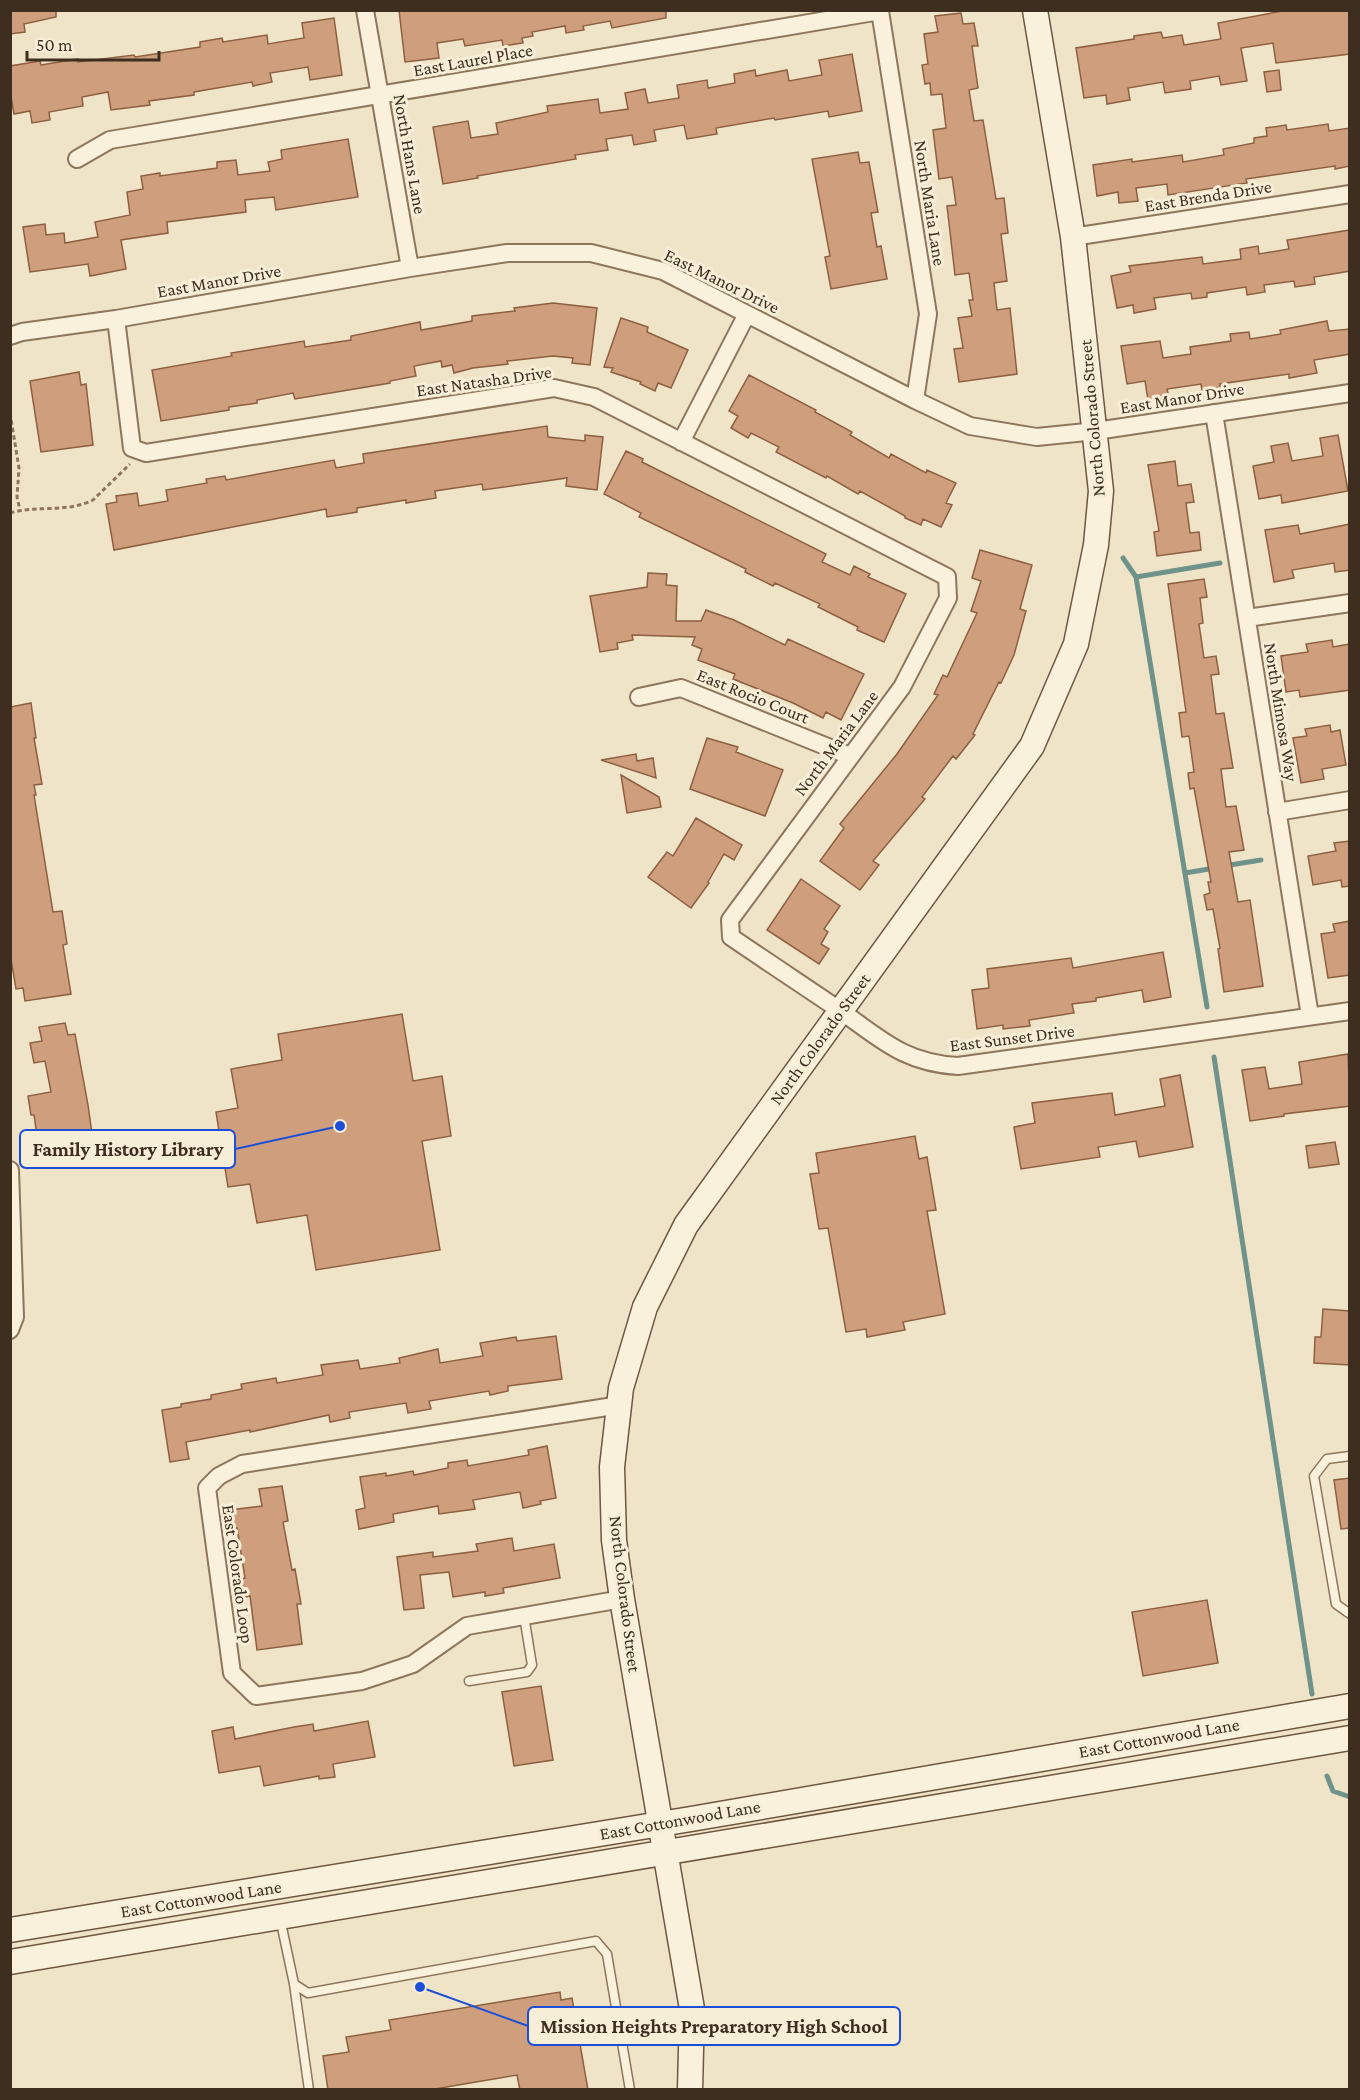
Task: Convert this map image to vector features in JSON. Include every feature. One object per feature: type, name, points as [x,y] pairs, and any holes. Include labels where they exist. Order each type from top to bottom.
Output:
[{"type":"main road","name":"North Colorado Street","points":[[690,2090],[692,2009],[614,1540],[612,1467],[621,1388],[645,1306],[686,1226],[1032,746],[1076,644],[1096,545],[1101,491],[1073,237],[1035,10]]},
{"type":"main road","name":"East Cottonwood Lane","points":[[10,1930],[1350,1706]]},
{"type":"main road","name":"East Cottonwood Lane","points":[[10,1962],[1350,1738]]},
{"type":"street","name":"North Hans Lane","points":[[365,10],[410,268]]},
{"type":"street","name":"East Laurel Place","points":[[76,159],[110,140],[880,11]]},
{"type":"street","name":"North Maria Lane","points":[[880,11],[928,314],[915,400]]},
{"type":"street","name":"East Brenda Drive","points":[[1073,237],[1350,194]]},
{"type":"street","name":"East Manor Drive","points":[[14,333],[116,319],[507,253],[591,253],[663,271],[970,426],[1037,437],[1096,431],[1350,393]]},
{"type":"street","points":[[681,442],[747,314]]},
{"type":"street","name":"East Natasha Drive","points":[[116,319],[132,448],[146,453],[554,388],[594,398],[946,577]]},
{"type":"street","name":"North Mimosa Way","points":[[1214,413],[1310,1016]]},
{"type":"street","name":"North Maria Lane","points":[[730,920],[902,687],[948,598],[946,577]]},
{"type":"street","points":[[1247,618],[1350,603]]},
{"type":"street","name":"East Rocio Court","points":[[639,697],[681,688],[850,756]]},
{"type":"street","points":[[1278,812],[1350,800]]},
{"type":"street","name":"East Sunset Drive","points":[[730,920],[731,937],[883,1043],[904,1054],[937,1065],[958,1066],[1350,1011]]},
{"type":"street","points":[[10,1170],[15,1317],[10,1330]]},
{"type":"street","name":"East Colorado Loop","points":[[620,1405],[242,1464],[219,1476],[207,1488],[232,1673],[256,1696],[362,1681],[413,1664],[467,1626],[622,1599]]},
{"type":"lane","points":[[1350,1456],[1327,1459],[1314,1476],[1336,1604],[1350,1614]]},
{"type":"lane","points":[[469,1681],[527,1672],[532,1665],[524,1616]]},
{"type":"lane","points":[[280,1917],[294,1984],[309,2090]]},
{"type":"lane","points":[[294,1984],[308,1993],[596,1941],[607,1954],[630,2090]]},
{"type":"path","points":[[10,413],[19,468],[17,496],[20,510]]},
{"type":"path","points":[[10,513],[20,510],[60,509],[86,503],[93,500],[126,468]]},
{"type":"path","points":[[10,520],[10,531]]},
{"type":"building","points":[[10,10],[56,10],[56,17],[24,24],[25,32],[10,34]]},
{"type":"building","points":[[399,10],[666,10],[666,18],[612,28],[610,21],[583,26],[584,30],[566,33],[565,26],[532,32],[533,36],[522,38],[523,43],[503,46],[502,40],[465,46],[463,39],[437,43],[439,58],[405,62]]},
{"type":"building","points":[[1288,10],[1350,11],[1350,54],[1276,63],[1273,43],[1241,48],[1247,81],[1221,85],[1219,76],[1190,81],[1191,89],[1165,93],[1163,82],[1128,88],[1130,100],[1107,104],[1106,95],[1084,98],[1076,48],[1134,39],[1134,36],[1161,32],[1163,38],[1182,35],[1184,45],[1221,39],[1218,23]]},
{"type":"building","points":[[961,13],[963,24],[974,23],[978,46],[972,46],[978,88],[969,90],[974,121],[983,120],[996,199],[1004,198],[1008,233],[1001,234],[1007,281],[994,283],[997,310],[1010,308],[1017,374],[959,382],[954,349],[963,348],[958,318],[972,316],[969,300],[973,300],[969,273],[955,275],[947,206],[956,205],[952,177],[939,179],[933,130],[946,128],[942,94],[931,95],[930,83],[925,84],[922,65],[928,64],[924,34],[938,32],[935,16]]},
{"type":"building","points":[[334,18],[342,75],[310,80],[308,67],[270,73],[272,82],[253,86],[252,82],[194,92],[194,95],[149,101],[150,105],[111,110],[108,92],[82,97],[83,106],[49,112],[50,120],[32,123],[30,111],[14,114],[10,91],[10,66],[40,61],[41,65],[78,59],[78,62],[134,55],[135,57],[200,47],[200,42],[222,38],[223,42],[267,35],[268,44],[304,38],[302,23]]},
{"type":"building","points":[[852,54],[862,111],[829,117],[828,111],[775,120],[774,118],[716,128],[717,134],[687,139],[684,125],[654,130],[656,141],[634,145],[632,135],[606,139],[608,150],[575,155],[576,159],[443,184],[433,127],[468,121],[471,138],[498,134],[496,123],[548,112],[547,106],[598,99],[600,113],[628,109],[625,93],[645,89],[648,103],[679,98],[677,85],[707,80],[708,88],[735,83],[734,74],[755,70],[756,76],[787,70],[789,81],[822,75],[819,60]]},
{"type":"building","points":[[1279,70],[1281,90],[1267,92],[1264,72]]},
{"type":"building","points":[[1328,124],[1329,131],[1350,128],[1350,166],[1335,169],[1335,166],[1246,179],[1247,183],[1168,195],[1167,184],[1136,188],[1138,201],[1119,203],[1118,192],[1097,196],[1093,165],[1182,155],[1183,162],[1224,155],[1223,149],[1254,143],[1254,138],[1267,136],[1266,128],[1286,125],[1287,130]]},
{"type":"building","points":[[348,139],[358,197],[276,210],[274,197],[245,200],[246,212],[167,222],[168,233],[121,240],[126,269],[90,276],[88,264],[30,272],[23,227],[45,224],[46,235],[64,233],[65,243],[98,237],[95,222],[130,215],[127,192],[143,189],[141,176],[160,173],[160,176],[217,168],[217,162],[236,160],[238,175],[270,171],[268,162],[282,159],[281,150]]},
{"type":"building","points":[[858,152],[860,163],[869,162],[878,212],[871,213],[877,247],[881,246],[887,279],[831,289],[825,257],[830,256],[812,159]]},
{"type":"building","points":[[1350,230],[1350,271],[1314,277],[1315,284],[1295,287],[1294,281],[1264,285],[1265,292],[1247,295],[1246,287],[1207,293],[1207,297],[1192,299],[1191,293],[1154,298],[1156,309],[1134,313],[1133,305],[1117,308],[1111,276],[1131,272],[1129,266],[1202,257],[1203,264],[1241,259],[1240,249],[1258,246],[1259,254],[1289,249],[1287,240]]},
{"type":"building","points":[[553,303],[597,308],[590,365],[572,363],[573,358],[553,356],[507,361],[508,364],[473,368],[454,373],[452,365],[442,367],[441,361],[414,366],[416,376],[390,381],[390,383],[295,399],[293,393],[257,400],[257,403],[229,407],[229,410],[161,421],[152,370],[232,356],[231,353],[304,341],[305,347],[351,340],[351,336],[420,322],[421,330],[472,321],[472,316],[515,311],[514,308]]},
{"type":"building","points":[[621,318],[648,327],[647,332],[688,350],[671,388],[658,383],[655,391],[640,384],[641,382],[611,372],[613,368],[604,367]]},
{"type":"building","points":[[1327,321],[1329,331],[1350,329],[1350,354],[1314,360],[1317,373],[1289,378],[1289,374],[1220,384],[1220,388],[1202,391],[1201,384],[1167,389],[1169,397],[1148,400],[1145,381],[1127,384],[1121,346],[1160,341],[1163,358],[1191,354],[1190,347],[1231,341],[1230,334],[1249,332],[1250,339],[1281,334],[1280,330]]},
{"type":"building","points":[[79,372],[81,385],[86,384],[93,445],[41,452],[30,381]]},
{"type":"building","points":[[749,375],[816,410],[815,412],[852,432],[850,435],[889,458],[891,454],[926,473],[927,470],[956,483],[946,503],[952,505],[941,527],[923,519],[921,525],[905,518],[860,491],[858,494],[827,476],[826,478],[776,452],[779,447],[751,433],[748,438],[731,428],[738,416],[729,411]]},
{"type":"building","points":[[547,426],[548,437],[585,441],[585,435],[603,437],[597,490],[566,486],[567,478],[483,490],[482,484],[435,491],[436,498],[357,508],[357,512],[327,517],[326,509],[114,550],[106,504],[117,502],[116,496],[137,493],[139,506],[168,501],[166,490],[207,483],[206,479],[225,476],[226,480],[334,460],[336,468],[364,463],[363,454]]},
{"type":"building","points":[[1338,435],[1348,491],[1282,503],[1281,495],[1259,499],[1253,466],[1274,462],[1271,446],[1288,443],[1292,461],[1323,456],[1320,438]]},
{"type":"building","points":[[626,451],[643,459],[642,462],[826,554],[822,562],[850,575],[854,566],[870,574],[868,577],[906,594],[884,642],[857,630],[858,627],[818,607],[820,604],[775,583],[773,586],[745,572],[746,569],[639,517],[641,513],[604,494]]},
{"type":"building","points":[[1175,461],[1178,486],[1191,484],[1194,502],[1186,503],[1190,533],[1199,532],[1201,550],[1157,556],[1154,532],[1159,531],[1148,465]]},
{"type":"building","points":[[1350,524],[1350,570],[1335,572],[1334,563],[1292,570],[1294,578],[1274,582],[1265,530],[1298,525],[1300,534]]},
{"type":"building","points":[[980,550],[1032,565],[1020,609],[1026,611],[1014,655],[973,734],[975,735],[956,759],[953,756],[922,797],[925,799],[873,861],[879,865],[860,890],[820,861],[844,828],[840,824],[897,754],[938,695],[934,694],[943,675],[947,677],[977,613],[971,611],[981,581],[972,578]]},
{"type":"building","points":[[648,573],[667,574],[666,585],[677,586],[676,621],[701,621],[706,610],[734,620],[785,645],[788,639],[864,674],[841,720],[826,712],[823,718],[793,703],[733,679],[735,674],[698,660],[702,649],[692,645],[695,637],[632,635],[633,640],[617,643],[618,649],[600,652],[590,596],[647,587]]},
{"type":"building","points":[[1204,579],[1207,597],[1200,598],[1203,623],[1199,624],[1204,658],[1216,656],[1219,674],[1211,675],[1216,714],[1224,713],[1233,768],[1221,769],[1226,807],[1236,806],[1244,850],[1229,852],[1238,902],[1250,900],[1263,986],[1224,992],[1218,949],[1220,948],[1213,909],[1207,910],[1204,895],[1210,893],[1208,882],[1211,882],[1194,788],[1190,789],[1188,773],[1194,772],[1189,736],[1182,737],[1179,713],[1186,712],[1168,584]]},
{"type":"building","points":[[1332,640],[1333,647],[1350,644],[1350,690],[1300,697],[1299,690],[1286,692],[1281,656],[1308,652],[1306,644]]},
{"type":"building","points":[[31,703],[42,784],[34,785],[36,795],[34,795],[53,912],[62,911],[67,944],[63,945],[71,994],[25,1001],[23,988],[16,989],[10,953],[10,707]]},
{"type":"building","points":[[1330,725],[1331,732],[1340,730],[1346,765],[1322,769],[1324,779],[1301,783],[1293,738],[1307,736],[1305,729]]},
{"type":"building","points":[[707,738],[738,747],[736,752],[783,770],[765,816],[690,789]]},
{"type":"building","points":[[636,754],[637,761],[653,758],[656,778],[601,760]]},
{"type":"building","points":[[621,775],[659,797],[661,807],[627,813]]},
{"type":"building","points":[[696,818],[742,845],[734,860],[724,854],[709,883],[691,908],[648,877],[667,852],[673,856]]},
{"type":"building","points":[[1350,841],[1350,886],[1342,887],[1341,880],[1313,885],[1308,856],[1336,851],[1334,843]]},
{"type":"building","points":[[801,879],[840,906],[824,929],[828,932],[821,944],[829,949],[819,964],[767,930]]},
{"type":"building","points":[[1350,921],[1350,975],[1328,978],[1321,934],[1335,932],[1333,924]]},
{"type":"building","points":[[1163,952],[1171,997],[1144,1002],[1142,990],[1072,1004],[1074,1013],[1029,1020],[1030,1026],[1003,1029],[1003,1025],[977,1029],[972,990],[989,988],[987,969],[1071,958],[1073,968]]},
{"type":"building","points":[[402,1014],[413,1081],[442,1076],[451,1136],[422,1141],[440,1250],[316,1270],[307,1215],[257,1223],[250,1184],[228,1187],[216,1112],[238,1108],[231,1069],[282,1060],[278,1034]]},
{"type":"building","points":[[65,1023],[68,1035],[75,1034],[96,1162],[59,1167],[57,1155],[40,1157],[34,1115],[31,1115],[28,1096],[51,1092],[45,1061],[34,1063],[30,1043],[42,1041],[39,1027]]},
{"type":"building","points":[[1348,1054],[1350,1106],[1284,1114],[1284,1116],[1250,1121],[1242,1070],[1265,1067],[1269,1089],[1302,1084],[1299,1062]]},
{"type":"building","points":[[1180,1075],[1193,1147],[1139,1157],[1136,1141],[1098,1147],[1100,1157],[1021,1169],[1014,1127],[1035,1123],[1032,1103],[1112,1093],[1115,1115],[1165,1106],[1160,1079]]},
{"type":"building","points":[[915,1136],[919,1159],[927,1157],[936,1210],[927,1211],[945,1314],[903,1322],[905,1330],[867,1337],[866,1329],[846,1332],[828,1228],[819,1229],[810,1174],[819,1173],[816,1153]]},
{"type":"building","points":[[1335,1142],[1339,1164],[1309,1168],[1306,1146]]},
{"type":"building","points":[[1323,1309],[1350,1311],[1350,1365],[1314,1363],[1315,1337],[1321,1337]]},
{"type":"building","points":[[556,1336],[562,1379],[508,1386],[508,1391],[490,1395],[489,1391],[429,1401],[431,1409],[408,1413],[406,1403],[349,1412],[350,1418],[330,1422],[329,1415],[250,1432],[250,1430],[186,1442],[189,1459],[170,1462],[162,1410],[211,1399],[211,1395],[242,1389],[241,1384],[276,1378],[277,1383],[323,1375],[321,1365],[358,1360],[360,1369],[400,1363],[399,1358],[438,1349],[440,1363],[483,1356],[480,1343],[516,1337],[517,1341]]},
{"type":"building","points":[[547,1446],[556,1498],[523,1508],[520,1492],[473,1500],[475,1509],[439,1514],[438,1506],[393,1514],[394,1522],[359,1529],[356,1510],[365,1508],[360,1477],[386,1473],[386,1476],[413,1471],[414,1475],[448,1468],[448,1463],[467,1460],[468,1466],[529,1455],[528,1450]]},
{"type":"building","points":[[1350,1478],[1350,1528],[1341,1529],[1334,1480]]},
{"type":"building","points":[[282,1486],[288,1521],[283,1522],[301,1604],[297,1604],[302,1644],[257,1650],[250,1596],[245,1597],[241,1579],[245,1578],[237,1528],[232,1529],[230,1510],[262,1506],[259,1489]]},
{"type":"building","points":[[512,1538],[514,1551],[554,1544],[560,1578],[503,1588],[504,1593],[485,1596],[485,1592],[453,1597],[449,1572],[420,1575],[424,1608],[404,1610],[397,1557],[433,1552],[433,1557],[478,1551],[476,1544]]},
{"type":"building","points":[[1207,1600],[1218,1663],[1143,1676],[1132,1612]]},
{"type":"building","points":[[541,1686],[553,1760],[514,1766],[502,1692]]},
{"type":"building","points":[[368,1721],[375,1757],[333,1764],[335,1777],[319,1779],[319,1776],[264,1786],[260,1766],[219,1773],[212,1731],[233,1727],[235,1739],[313,1724],[314,1731]]},
{"type":"building","points":[[560,1992],[561,2000],[572,1998],[588,2090],[520,2090],[517,2075],[429,2090],[328,2090],[323,2056],[349,2052],[346,2037],[391,2030],[389,2020]]},
{"type":"waterway","points":[[1123,558],[1136,577],[1207,1007]]},
{"type":"waterway","points":[[1136,577],[1220,563]]},
{"type":"waterway","points":[[1224,866],[1261,860]]},
{"type":"waterway","points":[[1185,873],[1215,868]]},
{"type":"waterway","points":[[1214,1057],[1312,1694]]},
{"type":"waterway","points":[[1327,1776],[1333,1791],[1350,1797]]},
{"type":"place","name":"Family History Library","points":[[340,1126]]},
{"type":"place","name":"Mission Heights Preparatory High School","points":[[420,1987]]}]
